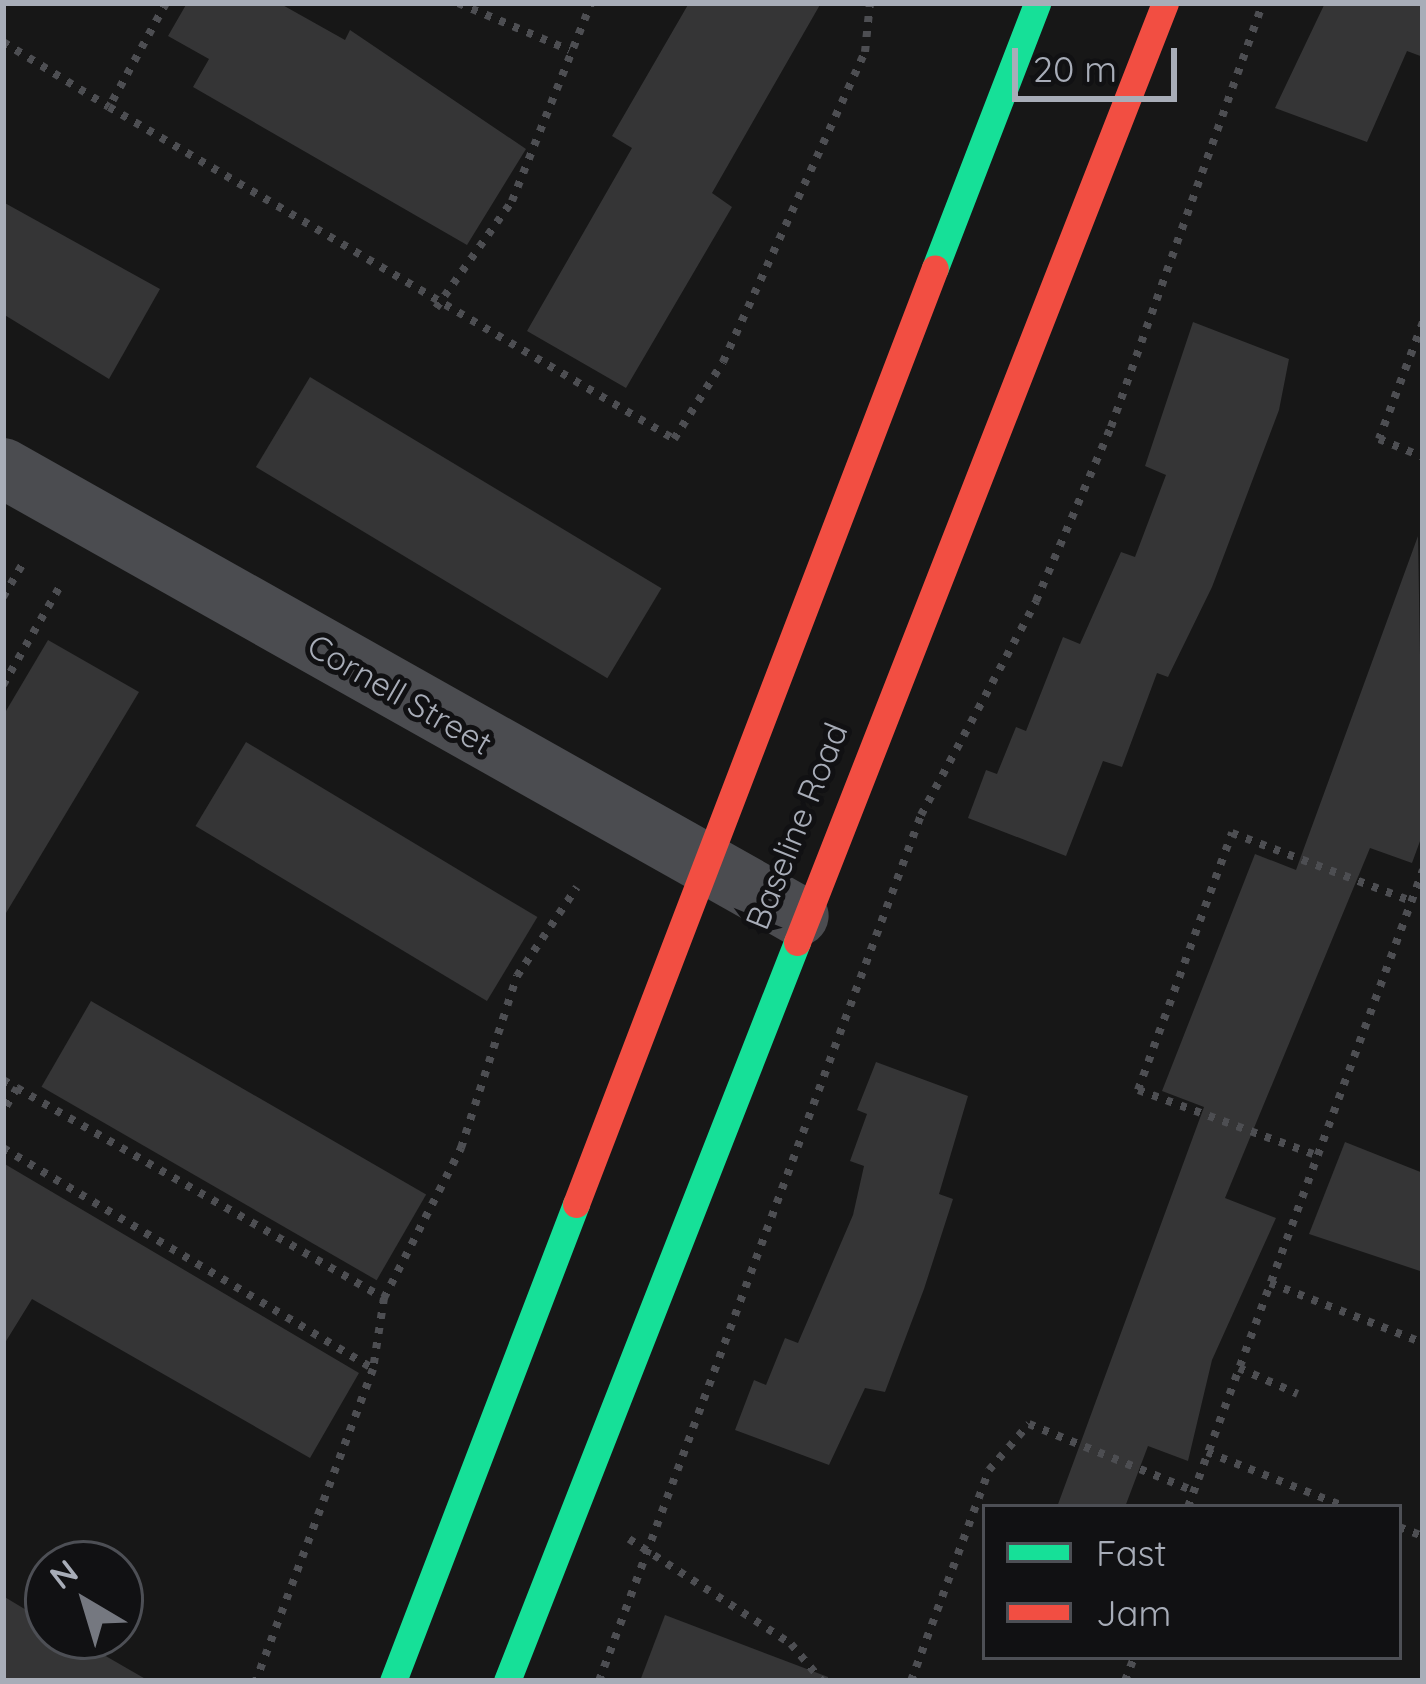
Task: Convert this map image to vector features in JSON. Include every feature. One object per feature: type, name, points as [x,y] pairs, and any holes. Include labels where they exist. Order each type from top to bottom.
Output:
[{"type":"main road","name":"Baseline Road","points":[[393,1681],[1037,3]]},
{"type":"main road","name":"Baseline Road","points":[[507,1681],[799,916],[1165,3]]},
{"type":"street","name":"Cornell Street","points":[[3,468],[705,869],[799,916]]},
{"type":"path","points":[[109,107],[166,3]]},
{"type":"path","points":[[458,3],[569,50]]},
{"type":"path","points":[[436,308],[512,201],[591,3]]},
{"type":"path","points":[[3,42],[436,308],[674,439],[723,362],[865,52],[870,3]]},
{"type":"path","points":[[599,1681],[921,815],[1036,602],[1112,427],[1264,3]]},
{"type":"path","points":[[1423,322],[1378,439],[1423,457]]},
{"type":"path","points":[[3,597],[25,560]]},
{"type":"path","points":[[3,686],[62,583]]},
{"type":"path","points":[[1313,1154],[1138,1090],[1232,833],[1408,900]]},
{"type":"path","points":[[1189,1504],[1313,1154],[1423,870]]},
{"type":"path","points":[[256,1681],[373,1369],[384,1298],[461,1148],[518,976],[577,887]]},
{"type":"path","points":[[3,1080],[384,1298]]},
{"type":"path","points":[[3,1111],[17,1088]]},
{"type":"path","points":[[3,1148],[373,1369]]},
{"type":"path","points":[[1270,1283],[1423,1343]]},
{"type":"path","points":[[1238,1368],[1298,1394]]},
{"type":"path","points":[[910,1681],[989,1470],[1029,1424],[1194,1490]]},
{"type":"path","points":[[1207,1453],[1338,1504]]},
{"type":"path","points":[[610,1532],[647,1546],[791,1644],[822,1681]]},
{"type":"building","points":[[187,3],[279,3],[345,40],[350,30],[526,149],[467,245],[193,87],[209,59],[168,36]]},
{"type":"building","points":[[689,3],[821,3],[712,193],[732,207],[626,388],[527,331],[632,148],[612,136]]},
{"type":"building","points":[[1325,3],[1423,3],[1423,57],[1407,51],[1367,142],[1275,108]]},
{"type":"building","points":[[3,202],[160,289],[109,379],[3,314]]},
{"type":"building","points":[[1193,322],[1289,359],[1279,410],[1212,587],[1168,677],[1157,673],[1122,767],[1103,761],[1066,856],[968,818],[986,770],[997,774],[1016,727],[1026,731],[1063,637],[1080,644],[1121,552],[1135,557],[1166,475],[1145,466]]},
{"type":"building","points":[[310,377],[661,588],[607,678],[256,467]]},
{"type":"building","points":[[1418,536],[1423,833],[1412,863],[1370,848],[1225,1198],[1276,1218],[1212,1360],[1188,1461],[1148,1446],[1126,1504],[1058,1504],[1204,1107],[1162,1091],[1255,854],[1296,870]]},
{"type":"building","points":[[48,640],[139,692],[3,918],[3,716]]},
{"type":"building","points":[[246,742],[537,917],[487,1001],[196,826]]},
{"type":"building","points":[[91,1001],[426,1194],[377,1280],[42,1087]]},
{"type":"building","points":[[876,1062],[968,1096],[939,1194],[953,1199],[924,1289],[885,1392],[865,1388],[829,1465],[735,1430],[754,1380],[766,1385],[785,1338],[798,1343],[853,1215],[864,1166],[850,1161],[867,1114],[857,1110]]},
{"type":"building","points":[[1345,1142],[1423,1173],[1423,1272],[1309,1234]]},
{"type":"building","points":[[3,1163],[359,1373],[310,1458],[32,1299],[3,1346]]},
{"type":"building","points":[[3,1596],[24,1609],[24,1660],[113,1660],[149,1681],[3,1681]]},
{"type":"building","points":[[665,1615],[828,1677],[828,1681],[640,1681]]},
{"type":"traffic: fast","points":[[935,268],[1037,3]]},
{"type":"traffic: fast","points":[[507,1681],[797,942]]},
{"type":"traffic: fast","points":[[393,1681],[576,1204]]},
{"type":"traffic: jam","points":[[797,942],[1165,3]]},
{"type":"traffic: jam","points":[[576,1204],[935,268]]}]
